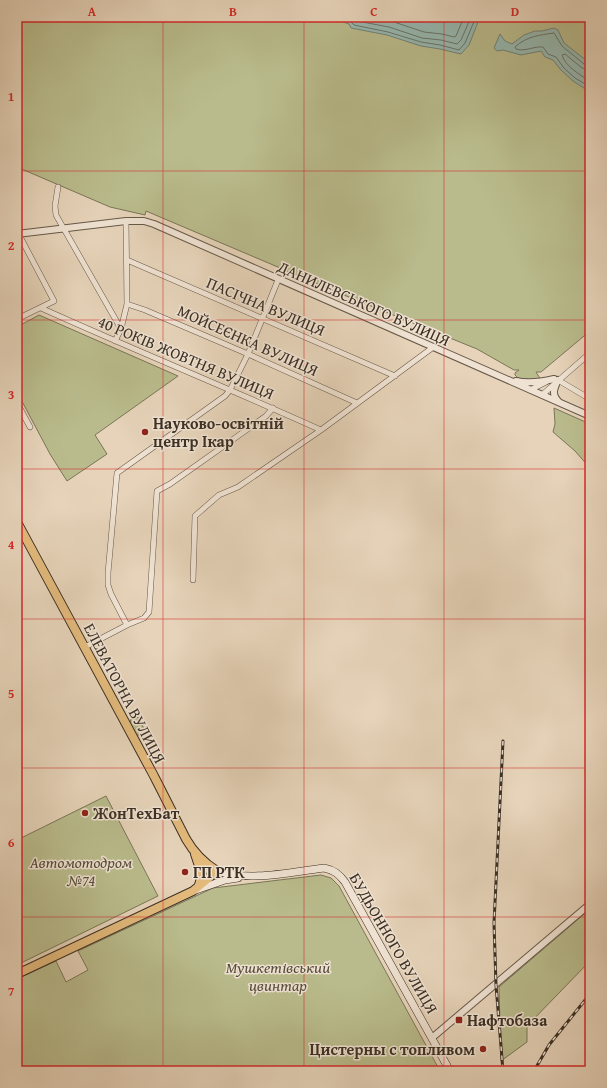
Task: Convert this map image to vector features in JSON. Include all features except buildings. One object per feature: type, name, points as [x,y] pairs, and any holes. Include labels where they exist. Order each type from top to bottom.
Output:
[{"type":"main road","name":"ЕЛЕВАТОРНА ВУЛИЦЯ","points":[[17,522],[192,849],[206,863],[217,871]]},
{"type":"main road","points":[[192,849],[202,875],[200,883],[192,891]]},
{"type":"main road","name":"БУДЬОННОГО ВУЛИЦЯ","points":[[217,871],[228,875],[248,877],[324,868],[332,870],[339,875],[345,882],[450,1071]]},
{"type":"main road","points":[[192,891],[217,871]]},
{"type":"main road","points":[[17,974],[192,891],[225,880],[248,877]]},
{"type":"street","points":[[17,180],[18,170]]},
{"type":"street","points":[[58,187],[55,206],[56,215],[121,329]]},
{"type":"street","points":[[115,341],[121,329],[127,304],[126,221]]},
{"type":"street","name":"ДАНИЛЕВСЬКОГО ВУЛИЦЯ","points":[[18,233],[126,221],[144,221],[154,224],[432,348],[590,416]]},
{"type":"street","points":[[17,318],[54,301],[18,233]]},
{"type":"street","name":"ПАСІЧНА ВУЛИЦЯ","points":[[127,260],[395,376]]},
{"type":"street","points":[[127,625],[108,585],[117,473],[225,396],[230,390],[248,354],[278,280]]},
{"type":"street","name":"МОЙСЕЄНКА ВУЛИЦЯ","points":[[127,304],[145,310],[248,354],[357,403]]},
{"type":"street","name":"40 РОКІВ ЖОВТНЯ ВУЛИЦЯ","points":[[41,308],[273,408],[320,430]]},
{"type":"street","points":[[193,580],[195,516],[219,495],[238,487],[320,430],[432,348]]},
{"type":"street","points":[[542,395],[556,380],[590,353]]},
{"type":"street","points":[[508,380],[526,383],[556,380],[590,398]]},
{"type":"street","points":[[530,390],[556,380]]},
{"type":"street","points":[[556,380],[553,391],[556,399],[561,404]]},
{"type":"street","points":[[17,403],[30,427]]},
{"type":"street","points":[[85,647],[127,625],[144,618],[150,612],[157,491],[170,484],[266,416],[273,408]]},
{"type":"street","points":[[432,1037],[590,904]]},
{"type":"green space","points":[[17,17],[590,17],[590,331],[541,372],[536,372],[541,380],[523,380],[517,378],[515,375],[515,373],[519,370],[514,370],[477,349],[339,293],[146,211],[145,215],[110,207],[17,167]]},
{"type":"green space","points":[[39,315],[178,376],[95,435],[107,454],[67,481],[50,454],[17,392],[17,327]]},
{"type":"green space","points":[[554,408],[590,424],[590,468],[575,451],[553,432],[555,424]]},
{"type":"green space","points":[[136,717],[139,718],[145,731],[142,735],[136,735],[130,723],[131,719]]},
{"type":"green space","name":"Автомотодром №74","points":[[106,796],[158,896],[17,965],[17,840]]},
{"type":"green space","name":"Мушкетівський цвинтар","points":[[321,875],[331,878],[339,886],[440,1071],[17,1071],[17,979],[56,961],[66,982],[88,970],[78,951],[213,888]]},
{"type":"green space","points":[[590,909],[590,961],[527,1026],[527,1042],[501,1061],[499,987]]},
{"type":"water","points":[[329,17],[480,17],[469,45],[461,54],[421,46],[387,35],[351,28],[349,24]]},
{"type":"water","points":[[554,28],[558,30],[564,43],[587,61],[590,61],[590,92],[573,81],[553,60],[545,57],[541,51],[521,55],[503,50],[497,51],[494,48],[500,34],[505,41],[512,44],[524,35],[535,31]]},
{"type":"railway","points":[[503,741],[494,923],[496,985],[503,1071]]},
{"type":"railway","points":[[534,1071],[549,1045],[590,994]]},
{"type":"place","name":"Науково-освітній центр Ікар","points":[[145,432]]},
{"type":"place","name":"ЖонТехБат","points":[[85,813]]},
{"type":"place","name":"ГП РТК","points":[[185,872]]},
{"type":"place","name":"Нафтобаза","points":[[459,1020]]},
{"type":"place","name":"Цистерны с топливом","points":[[483,1049]]}]
